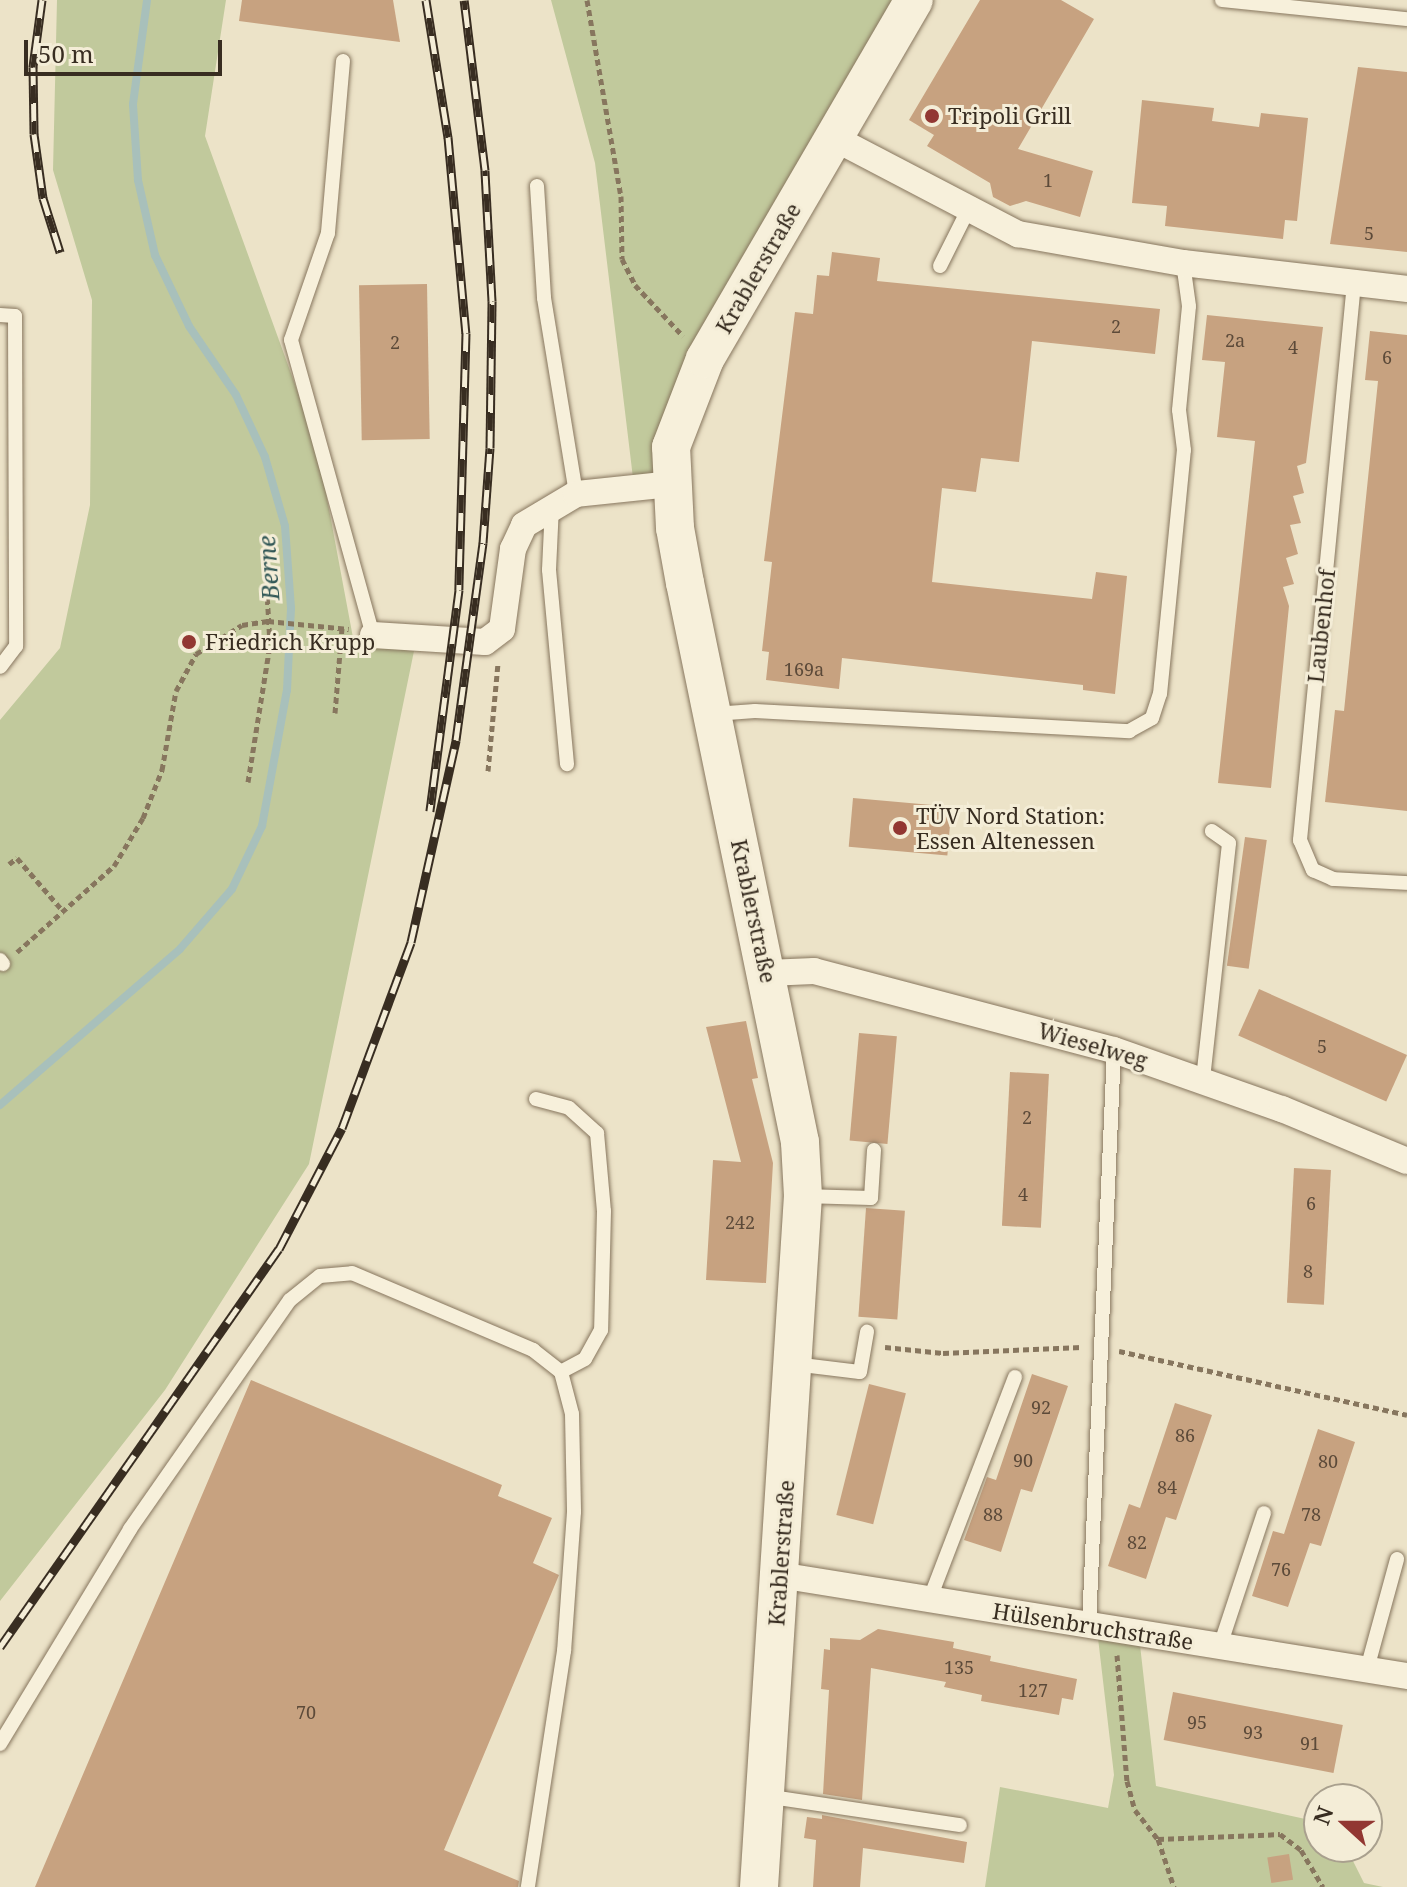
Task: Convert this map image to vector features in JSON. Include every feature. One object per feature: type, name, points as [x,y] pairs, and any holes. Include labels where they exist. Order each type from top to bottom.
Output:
[{"type":"street","name":"Krablerstraße","points":[[759,1887],[803,1196],[800,1142],[682,569],[671,484],[671,447],[698,374],[914,0]]},
{"type":"street","points":[[834,138],[1018,234],[1183,263],[1407,289]]},
{"type":"street","points":[[373,635],[485,642],[502,629],[513,549],[524,525],[564,500],[671,484]]},
{"type":"street","name":"Wieselweg","points":[[767,973],[814,971],[1114,1050],[1203,1079],[1407,1161]]},
{"type":"street","name":"Hülsenbruchstraße","points":[[779,1575],[1407,1676]]},
{"type":"lane","points":[[1222,0],[1407,19]]},
{"type":"lane","points":[[343,61],[328,233],[291,340],[373,635]]},
{"type":"lane","points":[[537,186],[544,298],[564,500],[549,570],[567,764]]},
{"type":"lane","points":[[940,266],[969,208]]},
{"type":"lane","points":[[714,714],[771,711],[1129,731],[1152,718],[1160,694],[1184,450],[1179,410],[1189,306],[1183,263]]},
{"type":"lane","name":"Laubenhof","points":[[1354,283],[1300,840],[1313,870],[1333,879],[1407,883]]},
{"type":"lane","points":[[0,315],[15,316],[16,646],[0,667]]},
{"type":"lane","points":[[1203,1079],[1229,843],[1212,831]]},
{"type":"lane","points":[[1089,1625],[1114,1050]]},
{"type":"lane","points":[[536,1099],[569,1108],[597,1133],[604,1211],[601,1330],[585,1359],[561,1372]]},
{"type":"lane","points":[[803,1196],[871,1198],[874,1150]]},
{"type":"lane","points":[[0,1744],[130,1529],[290,1300],[320,1276],[352,1273],[533,1350],[561,1372],[572,1414],[574,1512],[564,1651],[528,1887]]},
{"type":"lane","points":[[793,1364],[860,1372],[866,1338]]},
{"type":"lane","points":[[929,1601],[1015,1377]]},
{"type":"lane","points":[[1220,1646],[1264,1513]]},
{"type":"lane","points":[[1367,1669],[1397,1559]]},
{"type":"lane","points":[[765,1796],[960,1825]]},
{"type":"path","points":[[587,0],[621,196],[622,259],[635,285],[689,343],[698,374]]},
{"type":"path","points":[[248,782],[270,644],[264,540]]},
{"type":"path","points":[[1,962],[114,866],[143,818],[162,770],[184,670],[220,636],[268,621],[342,628],[373,635]]},
{"type":"path","points":[[335,713],[342,628]]},
{"type":"path","points":[[488,771],[497,671]]},
{"type":"path","points":[[9,864],[17,858],[63,911]]},
{"type":"path","points":[[866,1338],[943,1353],[1100,1346],[1407,1415]]},
{"type":"path","points":[[1115,1630],[1127,1781],[1135,1810],[1158,1839],[1174,1887]]},
{"type":"path","points":[[1158,1839],[1280,1834],[1301,1850],[1323,1887]]},
{"type":"green space","points":[[57,0],[226,0],[205,136],[317,445],[354,643],[414,651],[309,1164],[165,1390],[0,1601],[0,720],[60,648],[90,505],[92,300],[53,170]]},
{"type":"green space","points":[[551,0],[900,0],[662,475],[633,478],[595,163]]},
{"type":"green space","points":[[1098,1638],[1140,1645],[1156,1786],[1303,1818],[1303,1863],[1354,1863],[1364,1883],[1383,1887],[985,1887],[1000,1787],[1108,1808],[1114,1775]]},
{"type":"building","points":[[242,0],[393,0],[400,42],[239,21]]},
{"type":"building","points":[[980,0],[1061,0],[1094,19],[1018,149],[1093,171],[1080,217],[1026,201],[1010,206],[993,197],[990,183],[927,146],[934,135],[909,120]]},
{"type":"building","points":[[1358,67],[1407,72],[1407,252],[1330,244]]},
{"type":"building","points":[[1142,100],[1214,108],[1212,121],[1259,127],[1261,113],[1308,118],[1297,221],[1285,220],[1283,239],[1165,226],[1167,206],[1132,203]]},
{"type":"building","points":[[832,252],[880,258],[877,281],[1160,309],[1155,354],[1032,341],[1019,462],[981,458],[976,492],[942,488],[932,582],[1092,599],[1096,572],[1127,576],[1115,694],[1083,690],[1083,685],[842,658],[839,689],[766,680],[769,652],[762,651],[772,562],[764,561],[795,312],[813,314],[817,275],[829,276]]},
{"type":"building","points":[[427,284],[430,439],[362,440],[359,285]]},
{"type":"building","points":[[1207,315],[1323,327],[1306,463],[1297,466],[1304,493],[1293,496],[1301,523],[1290,525],[1298,554],[1286,558],[1294,584],[1283,587],[1289,606],[1271,788],[1218,783],[1255,441],[1217,437],[1225,362],[1202,360]]},
{"type":"building","points":[[1370,331],[1407,335],[1407,811],[1325,802],[1335,710],[1344,711],[1378,381],[1365,380]]},
{"type":"building","name":"TÜV Nord Station: Essen Altenessen","points":[[853,798],[952,807],[947,855],[849,847]]},
{"type":"building","points":[[1245,837],[1267,840],[1249,969],[1227,966]]},
{"type":"building","points":[[1259,989],[1407,1055],[1386,1101],[1238,1036]]},
{"type":"building","points":[[746,1021],[758,1078],[752,1079],[773,1163],[766,1283],[706,1280],[713,1160],[741,1162],[706,1027]]},
{"type":"building","points":[[859,1033],[897,1036],[887,1144],[850,1141]]},
{"type":"building","points":[[1010,1072],[1049,1074],[1041,1228],[1002,1226]]},
{"type":"building","points":[[1294,1168],[1331,1170],[1324,1305],[1287,1303]]},
{"type":"building","points":[[866,1208],[905,1211],[897,1319],[858,1317]]},
{"type":"building","points":[[1032,1374],[1068,1386],[1032,1492],[1021,1489],[1001,1552],[964,1540],[987,1477],[996,1480]]},
{"type":"building","points":[[251,1380],[502,1485],[498,1496],[552,1518],[533,1563],[559,1575],[444,1850],[519,1881],[518,1887],[35,1887]]},
{"type":"building","points":[[869,1384],[906,1393],[873,1524],[836,1515]]},
{"type":"building","points":[[1175,1403],[1212,1415],[1176,1520],[1166,1517],[1146,1579],[1108,1566],[1129,1504],[1140,1508]]},
{"type":"building","points":[[1318,1429],[1355,1442],[1321,1546],[1310,1543],[1288,1607],[1252,1596],[1273,1531],[1284,1534]]},
{"type":"building","points":[[878,1629],[954,1642],[953,1648],[991,1656],[990,1661],[1077,1679],[1073,1700],[1062,1698],[1059,1715],[981,1701],[982,1695],[944,1687],[946,1682],[871,1668],[862,1800],[823,1794],[829,1690],[821,1689],[824,1649],[830,1650],[830,1638],[860,1640]]},
{"type":"building","points":[[1173,1692],[1343,1725],[1333,1773],[1164,1740]]},
{"type":"building","points":[[822,1815],[967,1842],[964,1863],[863,1848],[860,1887],[813,1887],[816,1840],[804,1838],[807,1817],[822,1819]]},
{"type":"building","points":[[1289,1854],[1293,1880],[1271,1883],[1267,1857]]},
{"type":"waterway","name":"Berne","points":[[0,1105],[180,949],[232,889],[262,826],[287,690],[291,608],[285,526],[265,457],[236,395],[189,326],[155,255],[138,180],[133,104],[147,0]]},
{"type":"railway","points":[[42,0],[33,67],[34,134],[43,198],[60,252]]},
{"type":"railway","points":[[426,0],[448,137],[466,333],[459,590],[430,811]]},
{"type":"railway","points":[[0,1647],[279,1249],[342,1128],[411,942],[456,740],[483,543],[490,448],[492,301],[485,170],[464,0]]},
{"type":"place","name":"Tripoli Grill","points":[[932,116]]},
{"type":"place","name":"Friedrich Krupp","points":[[189,642]]},
{"type":"place","name":"TÜV Nord Station: Essen Altenessen","points":[[900,828]]}]
